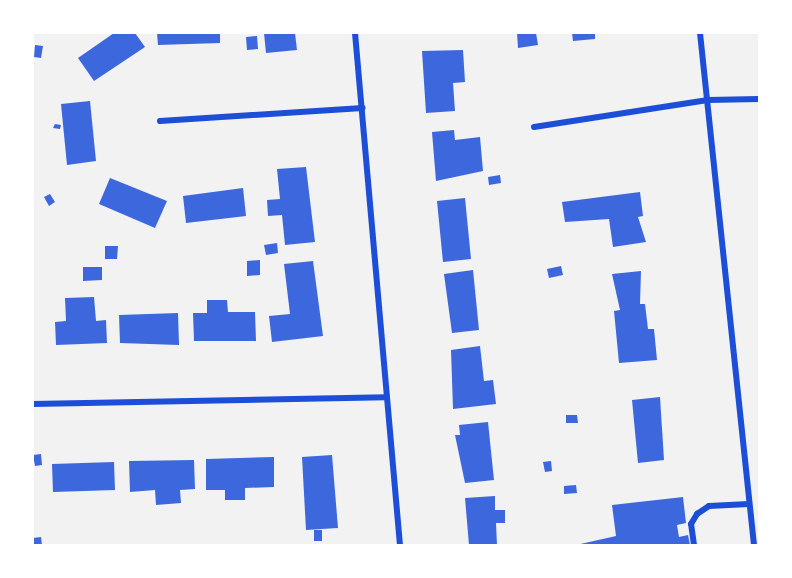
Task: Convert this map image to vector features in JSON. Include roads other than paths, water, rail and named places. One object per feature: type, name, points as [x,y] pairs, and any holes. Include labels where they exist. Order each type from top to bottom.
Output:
[{"type":"street","points":[[355,33],[400,545]]},
{"type":"street","points":[[700,33],[754,545]]},
{"type":"street","points":[[534,127],[708,100],[759,99]]},
{"type":"street","points":[[160,121],[363,108]]},
{"type":"street","points":[[33,404],[386,397]]},
{"type":"street","points":[[694,545],[692,524],[697,514],[710,506],[749,504]]}]
